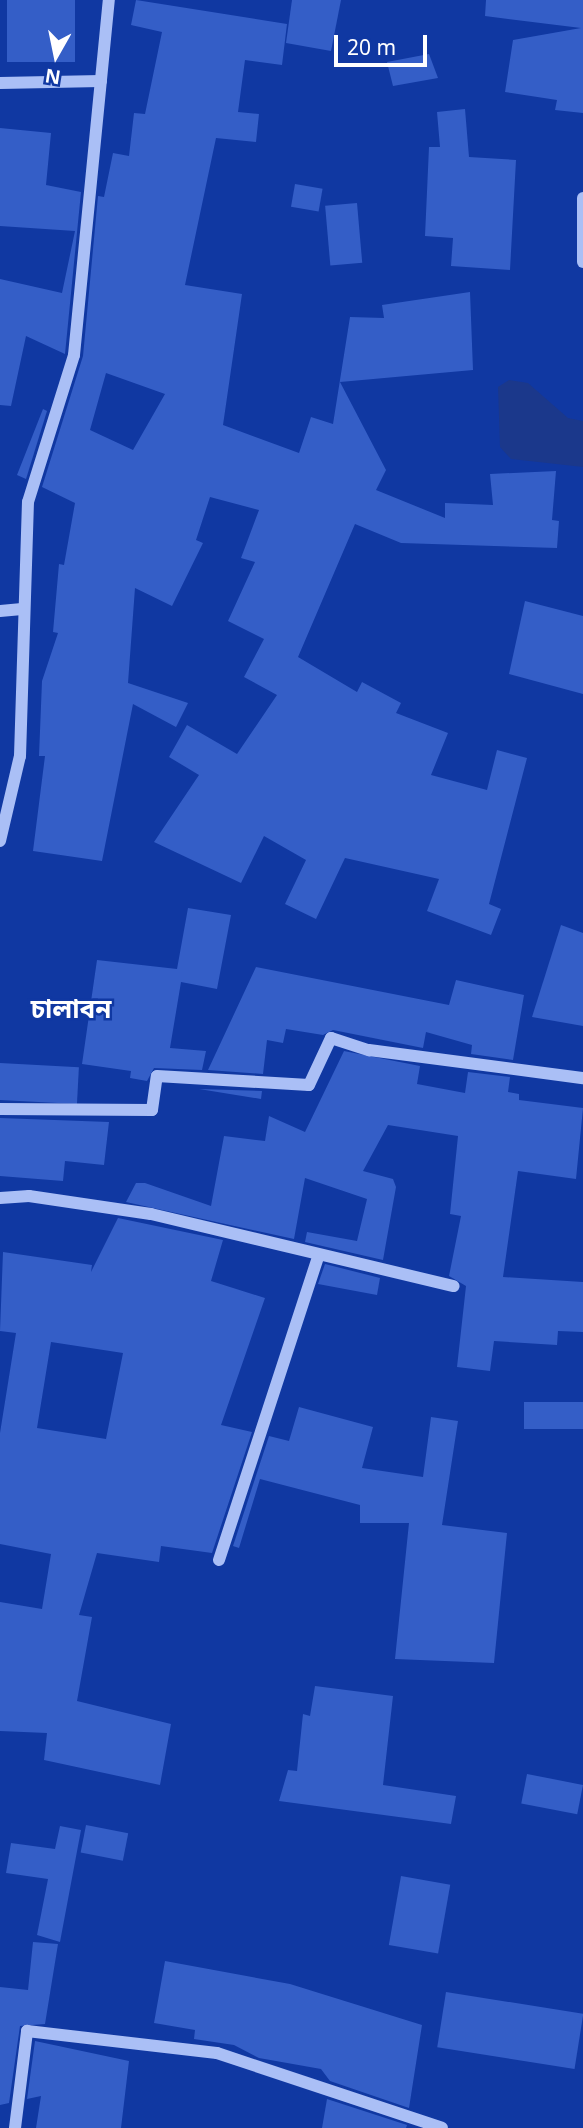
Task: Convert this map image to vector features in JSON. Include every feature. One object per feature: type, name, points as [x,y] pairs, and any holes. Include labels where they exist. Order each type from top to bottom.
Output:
[{"type":"street","points":[[0,841],[20,756],[22,609],[28,502],[74,355],[109,0]]},
{"type":"street","points":[[0,83],[101,81]]},
{"type":"street","points":[[583,198],[583,262]]},
{"type":"street","points":[[0,611],[22,609]]},
{"type":"street","points":[[0,1109],[152,1110],[157,1076],[309,1085],[331,1038],[369,1050],[583,1078]]},
{"type":"street","points":[[0,1198],[29,1196],[151,1214],[318,1257],[454,1286]]},
{"type":"street","points":[[219,1560],[318,1257]]},
{"type":"street","points":[[15,2128],[27,2031],[217,2053],[442,2128]]},
{"type":"water","points":[[509,380],[528,383],[568,418],[583,421],[583,467],[511,459],[500,447],[498,387]]},
{"type":"building","points":[[7,0],[75,0],[75,62],[7,62]]},
{"type":"building","points":[[136,0],[287,24],[282,65],[245,60],[238,112],[259,114],[256,142],[216,138],[185,285],[242,294],[223,425],[299,453],[311,417],[333,424],[350,317],[384,318],[382,305],[470,292],[473,370],[340,382],[386,470],[376,490],[445,518],[445,503],[493,505],[490,474],[556,471],[552,520],[559,521],[557,548],[401,543],[355,524],[298,657],[357,692],[362,682],[401,703],[396,713],[448,733],[431,775],[487,790],[497,750],[527,758],[489,904],[501,909],[491,935],[427,911],[439,879],[345,858],[316,919],[285,904],[306,860],[264,836],[241,883],[154,842],[199,775],[169,757],[187,725],[237,754],[277,695],[244,677],[264,639],[228,621],[255,562],[241,558],[259,510],[210,497],[196,540],[203,543],[172,606],[135,588],[128,683],[188,703],[176,727],[133,704],[102,861],[33,851],[45,756],[39,756],[42,681],[58,633],[53,632],[59,564],[64,565],[75,503],[42,487],[83,356],[98,196],[104,197],[113,153],[129,156],[134,113],[145,114],[162,32],[131,25]],"holes":[[[106,373],[165,394],[133,450],[90,430]]]},
{"type":"building","points":[[292,0],[341,0],[331,51],[286,43]]},
{"type":"building","points":[[486,0],[583,0],[583,113],[555,110],[557,100],[505,92],[513,40],[581,28],[485,16]]},
{"type":"building","points":[[429,54],[438,78],[393,86],[387,62]]},
{"type":"building","points":[[465,109],[469,157],[516,160],[510,270],[451,266],[453,238],[425,236],[429,147],[440,147],[437,112]]},
{"type":"building","points":[[0,128],[51,133],[46,185],[81,192],[65,354],[26,336],[11,406],[0,405],[0,279],[62,293],[75,231],[0,226]]},
{"type":"building","points":[[295,184],[323,189],[319,212],[291,207]]},
{"type":"building","points":[[357,203],[362,263],[330,266],[325,206]]},
{"type":"building","points":[[43,409],[47,411],[26,479],[17,475]]},
{"type":"building","points":[[525,601],[583,616],[583,694],[509,674]]},
{"type":"building","points":[[188,908],[231,915],[217,989],[181,982],[170,1048],[206,1051],[202,1070],[154,1068],[147,1081],[130,1078],[131,1071],[82,1064],[97,960],[177,969]]},
{"type":"building","points":[[561,925],[583,933],[583,1026],[532,1017]]},
{"type":"building","points":[[256,967],[449,1005],[456,980],[524,995],[513,1060],[471,1054],[472,1045],[426,1032],[423,1048],[333,1030],[323,1035],[286,1029],[283,1043],[267,1040],[263,1074],[208,1070]]},
{"type":"building","points":[[344,1051],[420,1066],[417,1084],[465,1093],[468,1072],[510,1077],[508,1092],[519,1094],[519,1100],[583,1108],[576,1179],[518,1171],[503,1277],[583,1282],[583,1332],[558,1331],[557,1345],[494,1341],[490,1371],[457,1367],[466,1286],[449,1276],[461,1216],[450,1214],[458,1136],[388,1125],[363,1171],[393,1179],[396,1187],[383,1260],[305,1242],[307,1232],[357,1241],[367,1199],[305,1178],[294,1239],[126,1202],[136,1183],[145,1183],[211,1206],[224,1136],[265,1141],[269,1116],[305,1132]]},
{"type":"building","points":[[0,1063],[79,1067],[77,1104],[0,1100]]},
{"type":"building","points":[[199,1089],[262,1091],[261,1099]]},
{"type":"building","points":[[0,1118],[109,1122],[104,1165],[65,1161],[63,1181],[0,1176]]},
{"type":"building","points":[[118,1218],[223,1240],[211,1281],[265,1298],[221,1425],[252,1432],[212,1553],[161,1546],[159,1562],[97,1553],[79,1615],[92,1617],[77,1701],[171,1724],[160,1785],[44,1760],[47,1733],[0,1731],[0,1602],[42,1609],[51,1554],[0,1544],[0,1433],[16,1333],[0,1331],[3,1252],[92,1265],[91,1272]],"holes":[[[51,1342],[123,1353],[106,1439],[37,1428]]]},
{"type":"building","points":[[325,1264],[380,1278],[377,1295],[318,1284]]},
{"type":"building","points":[[524,1402],[583,1402],[583,1429],[524,1429]]},
{"type":"building","points":[[299,1407],[373,1427],[362,1468],[423,1477],[431,1417],[458,1421],[442,1525],[507,1533],[494,1663],[395,1659],[409,1523],[360,1523],[360,1505],[260,1479],[239,1548],[233,1546],[269,1436],[289,1441]]},
{"type":"building","points":[[315,1686],[393,1696],[383,1785],[456,1796],[451,1824],[279,1801],[288,1770],[297,1771],[303,1714],[310,1716]]},
{"type":"building","points":[[527,1774],[583,1785],[577,1814],[521,1803]]},
{"type":"building","points":[[86,1825],[128,1833],[123,1861],[81,1852]]},
{"type":"building","points":[[60,1826],[81,1830],[60,1942],[37,1935],[48,1879],[6,1873],[11,1843],[55,1849]]},
{"type":"building","points":[[401,1876],[450,1885],[438,1954],[389,1945]]},
{"type":"building","points":[[33,1942],[58,1944],[45,2024],[20,2026],[9,2103],[0,2105],[0,1987],[28,1990]]},
{"type":"building","points":[[165,1961],[290,1984],[422,2025],[409,2108],[330,2081],[321,2069],[259,2058],[234,2045],[194,2039],[195,2030],[154,2023]]},
{"type":"building","points":[[446,1992],[583,2014],[575,2069],[437,2047]]},
{"type":"building","points":[[35,2041],[129,2061],[121,2128],[36,2128],[41,2096],[27,2099]]},
{"type":"building","points":[[327,2099],[407,2125],[406,2128],[322,2128]]},
{"type":"district","name":"চালাবন","points":[[71,1009]]}]
